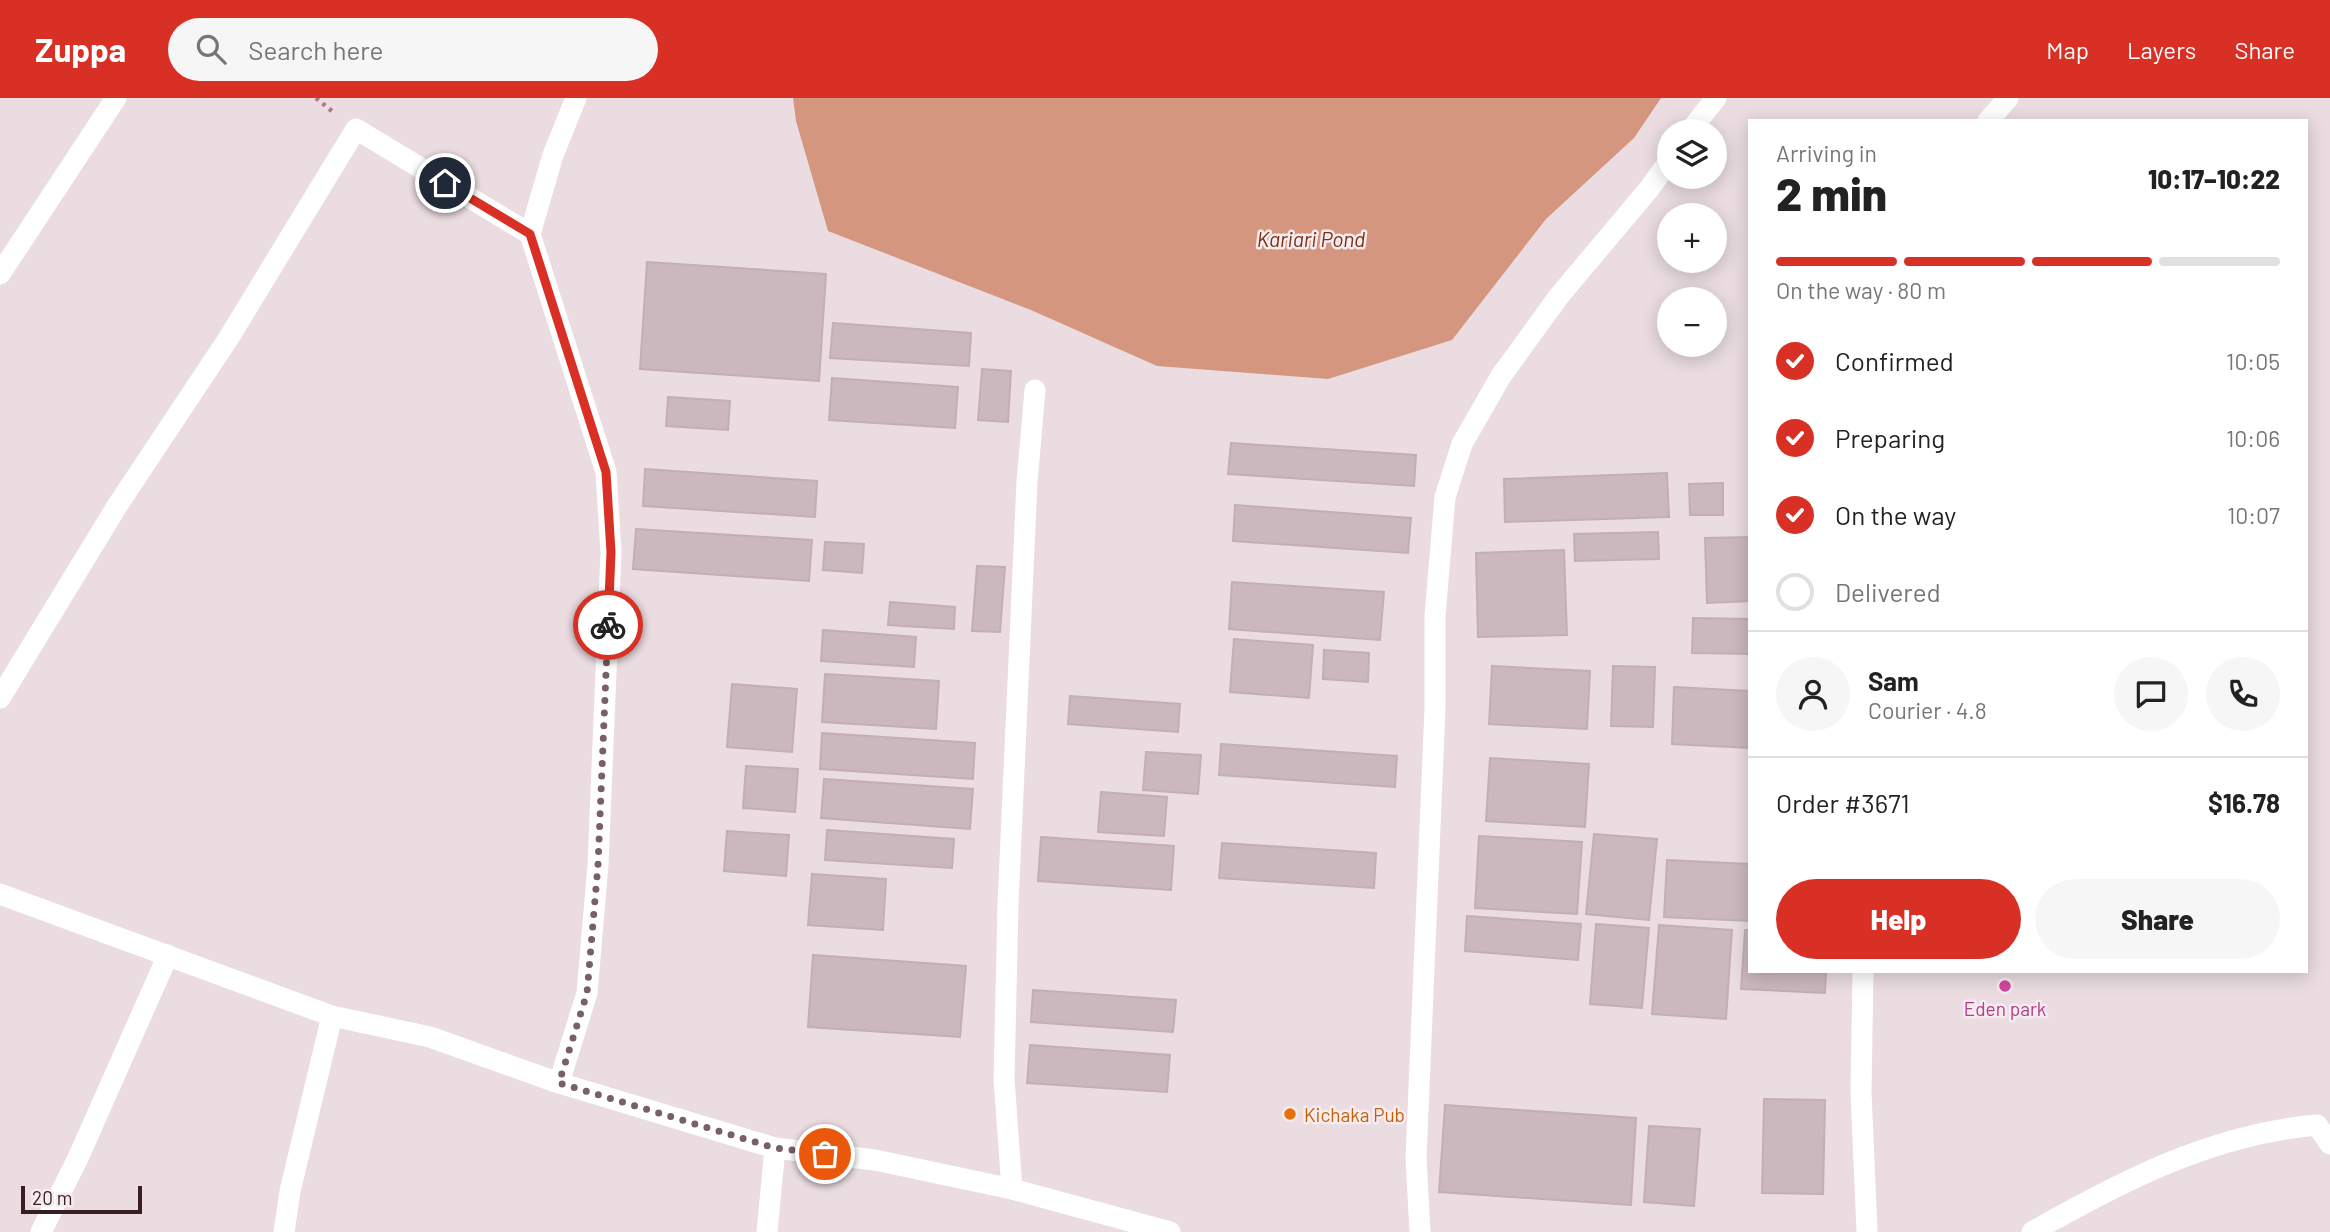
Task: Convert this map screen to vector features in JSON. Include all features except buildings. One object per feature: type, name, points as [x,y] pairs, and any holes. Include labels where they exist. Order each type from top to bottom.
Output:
[{"type":"street","points":[[0,274],[116,98]]},
{"type":"street","points":[[559,1083],[587,993],[598,865],[611,552],[606,472],[530,234],[553,155],[576,98]]},
{"type":"street","points":[[1699,119],[1716,98]]},
{"type":"street","points":[[1990,119],[2008,98]]},
{"type":"street","points":[[0,698],[117,506],[229,339],[356,129],[530,234]]},
{"type":"street","points":[[1420,1232],[1416,1158],[1435,709],[1434,616],[1445,497],[1462,444],[1501,376],[1559,296],[1657,178]]},
{"type":"street","points":[[1012,1188],[1004,1079],[1008,904],[1026,495],[1035,390]]},
{"type":"street","points":[[0,894],[332,1016],[430,1037],[559,1083],[775,1148],[875,1160],[1012,1188],[1170,1232]]},
{"type":"street","points":[[41,1232],[78,1158],[168,956]]},
{"type":"street","points":[[1863,973],[1861,1092],[1867,1232]]},
{"type":"street","points":[[284,1232],[290,1191],[332,1016]]},
{"type":"street","points":[[2032,1232],[2121,1182],[2216,1143],[2323,1119],[2330,1144]]},
{"type":"street","points":[[768,1232],[775,1148]]},
{"type":"water","name":"Kariari Pond","points":[[793,98],[1661,98],[1634,138],[1546,219],[1452,340],[1328,379],[1157,366],[1031,310],[828,231],[796,121]]},
{"type":"way so far","points":[[608,625],[598,865],[587,993],[559,1083],[775,1148],[825,1154]]},
{"type":"place","name":"Eden park","points":[[2005,986]]},
{"type":"place","name":"Kichaka Pub","points":[[1290,1114]]},
{"type":"route","points":[[445,183],[530,234],[553,299],[606,472],[611,552],[608,625]]}]
